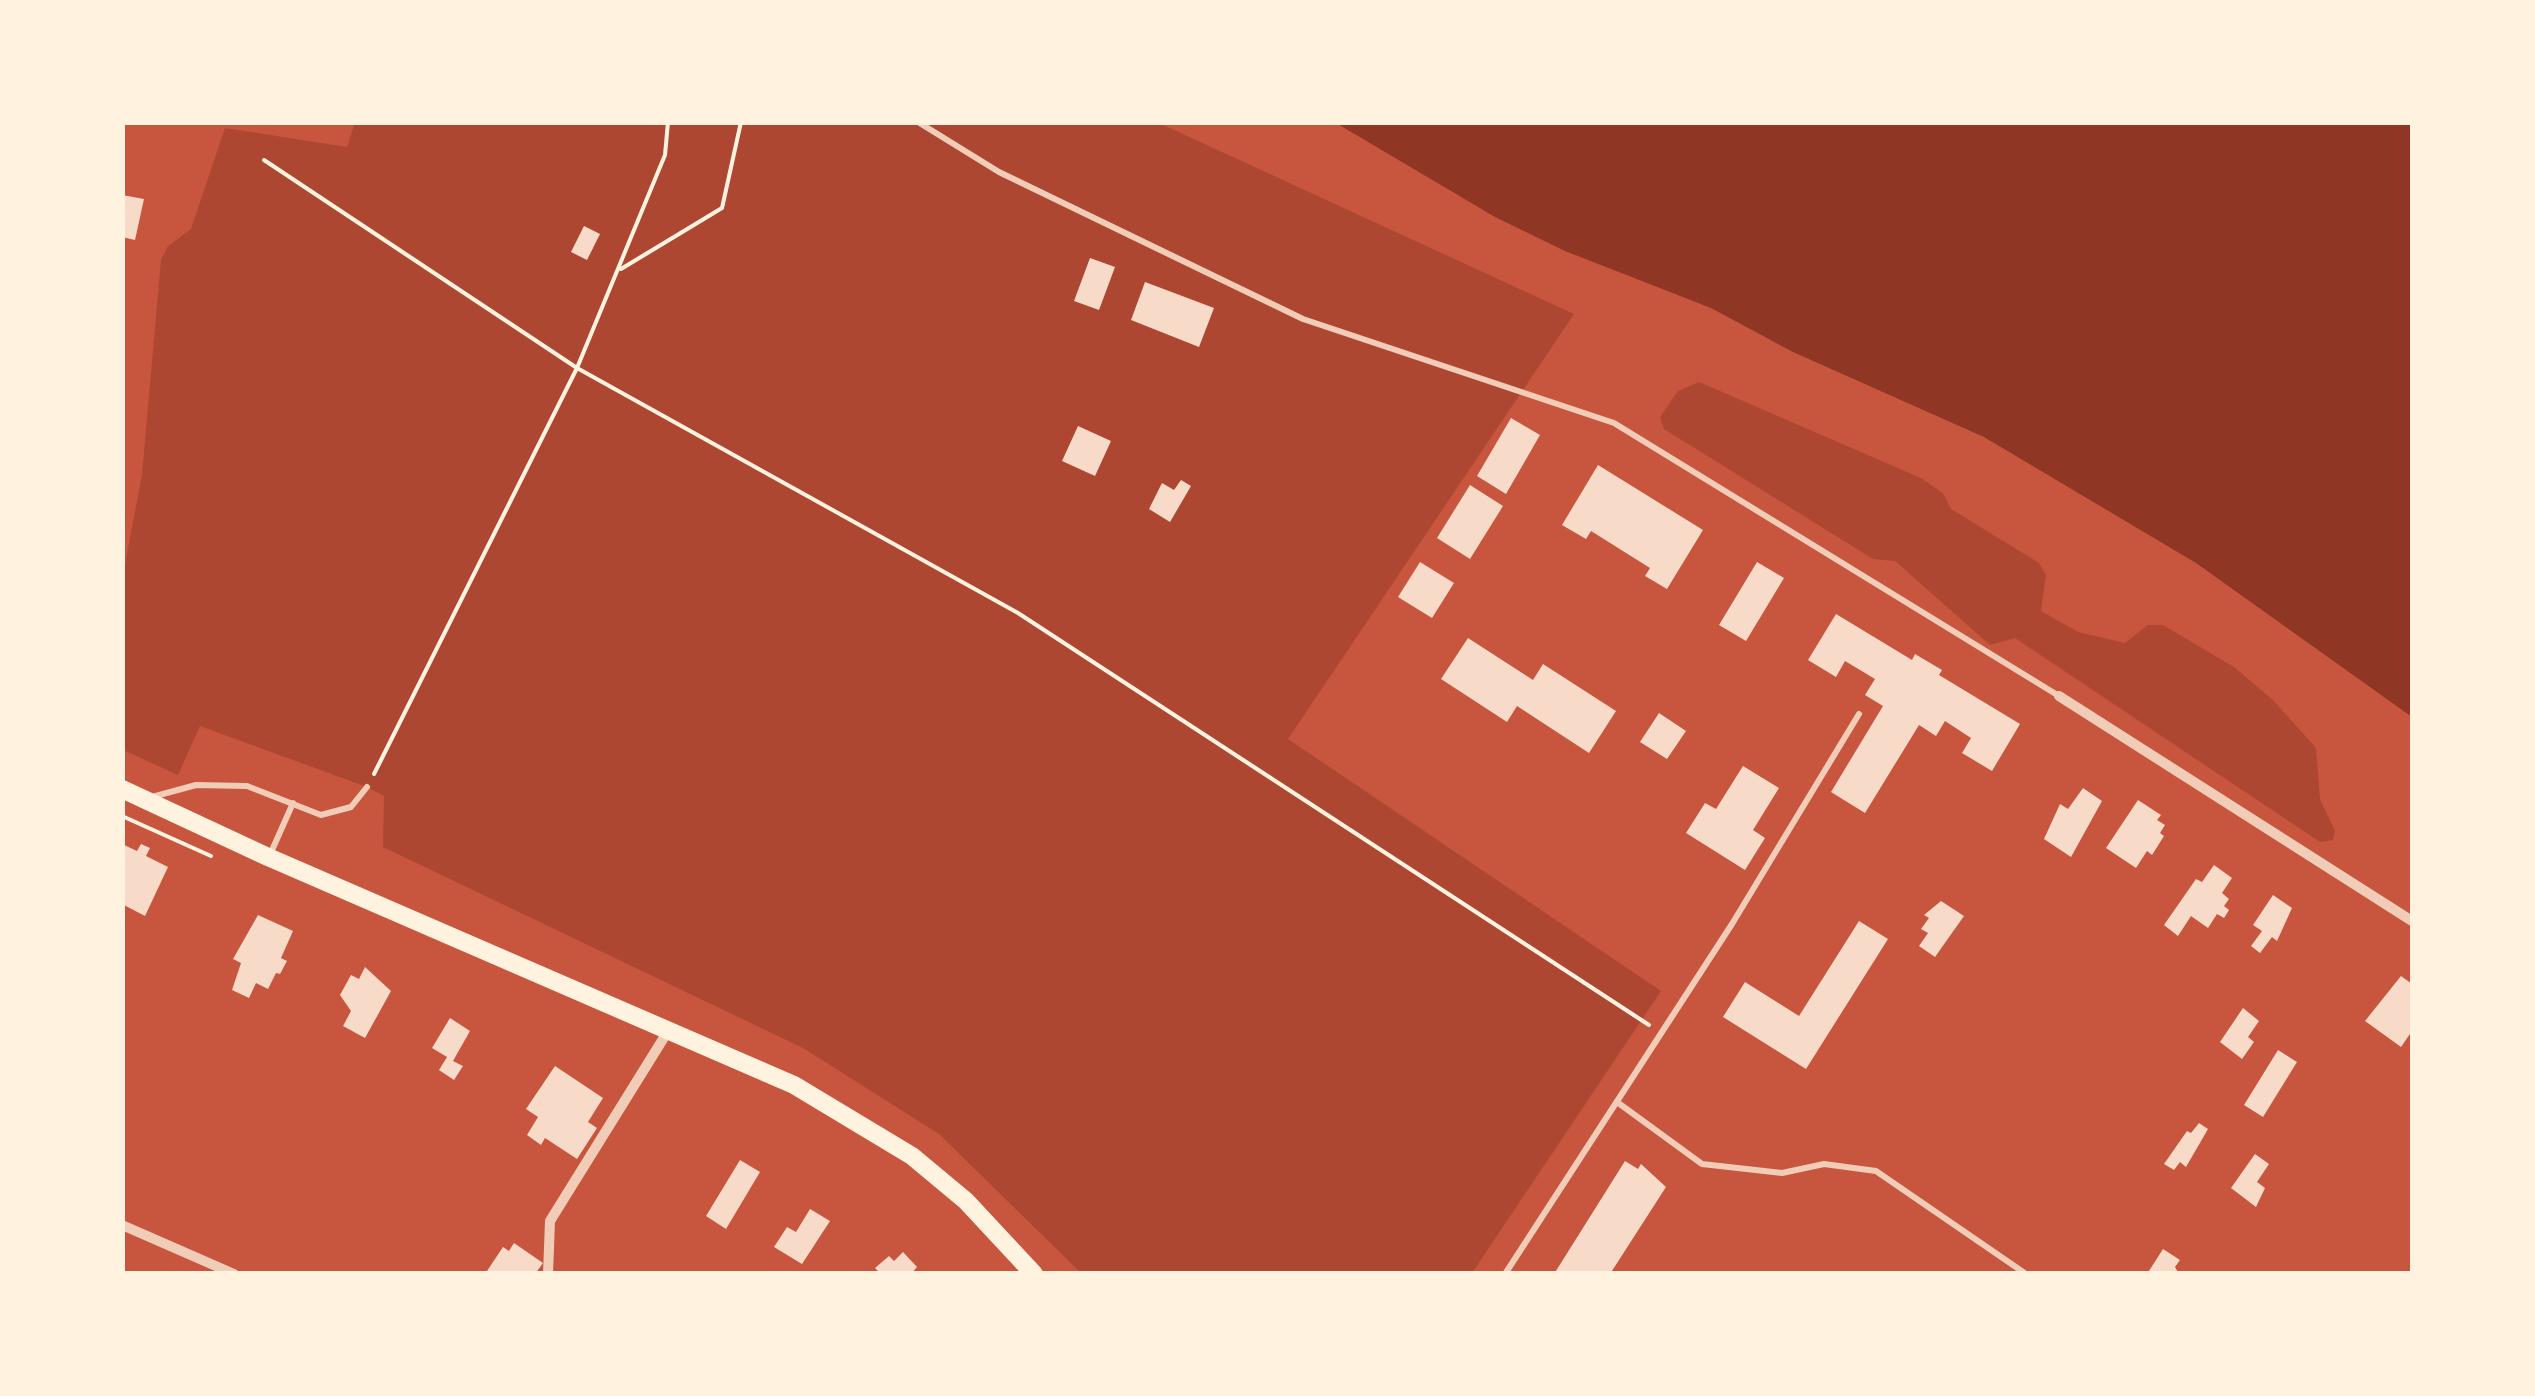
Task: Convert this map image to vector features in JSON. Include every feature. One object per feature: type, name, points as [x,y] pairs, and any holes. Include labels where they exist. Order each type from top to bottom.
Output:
[{"type":"main road","points":[[122,789],[268,857],[794,1085],[912,1156],[966,1201],[1034,1274]]},
{"type":"street","points":[[2058,696],[2351,878],[2412,921]]},
{"type":"street","points":[[548,1274],[550,1221],[668,1030]]},
{"type":"street","points":[[122,1225],[234,1274]]},
{"type":"lane","points":[[918,122],[1014,180],[1304,319],[1614,423],[2058,696]]},
{"type":"lane","points":[[1505,1274],[1618,1102],[1859,714]]},
{"type":"lane","points":[[145,800],[196,785],[248,786],[321,815],[351,807],[367,787]]},
{"type":"lane","points":[[268,857],[293,803]]},
{"type":"lane","points":[[1618,1102],[1702,1164],[1782,1174],[1824,1164],[1876,1172],[2026,1274]]},
{"type":"path","points":[[367,787],[577,368],[666,155],[668,122]]},
{"type":"path","points":[[618,271],[722,208],[741,122]]},
{"type":"path","points":[[264,160],[577,368],[1018,613],[1661,1033]]},
{"type":"path","points":[[122,816],[211,856]]},
{"type":"shaded area","points":[[355,122],[1159,123],[1574,314],[1288,739],[1661,991],[1472,1273],[1081,1273],[939,1134],[803,1048],[383,847],[384,796],[200,726],[178,775],[123,750],[123,575],[142,475],[161,260],[168,246],[191,229],[225,128],[347,147]]},
{"type":"shaded area","points":[[1336,123],[2412,123],[2412,717],[2196,563],[1984,437],[1793,352],[1711,308],[1565,251],[1495,217]]},
{"type":"shaded area","points":[[1699,382],[1921,478],[1943,493],[1951,509],[2039,563],[2046,575],[2041,611],[2078,632],[2125,643],[2148,625],[2163,625],[2234,667],[2273,700],[2316,748],[2320,799],[2335,831],[2333,840],[2320,842],[2015,638],[1990,645],[1895,561],[1873,559],[1664,429],[1660,417],[1678,391]]},
{"type":"building","points":[[122,195],[144,199],[135,240],[122,237]]},
{"type":"building","points":[[584,226],[600,234],[587,260],[571,252]]},
{"type":"building","points":[[1090,258],[1115,267],[1099,310],[1074,301]]},
{"type":"building","points":[[1145,282],[1214,308],[1199,347],[1131,320]]},
{"type":"building","points":[[1511,418],[1540,435],[1506,494],[1477,476]]},
{"type":"building","points":[[1078,426],[1111,441],[1095,476],[1062,461]]},
{"type":"building","points":[[1598,465],[1703,530],[1667,589],[1645,576],[1650,568],[1591,531],[1586,539],[1562,525]]},
{"type":"building","points":[[1181,480],[1191,486],[1170,522],[1149,509],[1162,483],[1174,490]]},
{"type":"building","points":[[1470,485],[1503,506],[1470,559],[1437,538]]},
{"type":"building","points":[[1420,562],[1454,583],[1432,618],[1398,597]]},
{"type":"building","points":[[1757,562],[1784,578],[1746,641],[1719,625]]},
{"type":"building","points":[[1836,614],[1912,660],[1915,654],[1942,670],[1939,675],[2020,724],[1992,771],[1962,753],[1971,738],[1945,721],[1936,736],[1919,725],[1865,813],[1831,792],[1883,706],[1865,695],[1875,679],[1845,661],[1836,677],[1808,660]]},
{"type":"building","points":[[1468,638],[1533,680],[1543,664],[1616,711],[1589,753],[1517,706],[1507,722],[1441,679]]},
{"type":"building","points":[[1659,713],[1686,731],[1667,759],[1640,742]]},
{"type":"building","points":[[1743,766],[1779,788],[1753,830],[1765,838],[1745,870],[1686,833],[1705,803],[1716,809]]},
{"type":"building","points":[[2083,788],[2102,801],[2071,857],[2044,839],[2060,804],[2068,809]]},
{"type":"building","points":[[2138,800],[2161,815],[2157,820],[2165,825],[2160,833],[2164,836],[2152,855],[2147,851],[2136,868],[2106,848]]},
{"type":"building","points":[[122,844],[137,851],[141,844],[150,848],[146,856],[168,867],[145,916],[122,904]]},
{"type":"building","points":[[2214,865],[2232,878],[2222,893],[2229,899],[2224,906],[2229,910],[2224,918],[2217,914],[2208,928],[2191,916],[2178,936],[2164,925],[2196,879],[2202,882]]},
{"type":"building","points":[[2273,895],[2292,908],[2277,941],[2272,937],[2260,953],[2251,946],[2262,931],[2253,925]]},
{"type":"building","points":[[1941,901],[1964,916],[1935,957],[1919,946],[1928,933],[1921,929],[1929,918],[1924,915]]},
{"type":"building","points":[[258,915],[293,931],[281,958],[287,961],[280,974],[276,973],[268,989],[256,983],[249,998],[232,990],[241,963],[233,959]]},
{"type":"building","points":[[1859,921],[1888,939],[1806,1069],[1723,1017],[1745,982],[1799,1016]]},
{"type":"building","points":[[365,967],[391,991],[365,1038],[343,1026],[351,1011],[340,995],[351,975],[359,979]]},
{"type":"building","points":[[2401,976],[2412,984],[2412,1031],[2401,1047],[2365,1021]]},
{"type":"building","points":[[2243,1008],[2259,1021],[2248,1037],[2254,1042],[2242,1059],[2220,1042]]},
{"type":"building","points":[[450,1018],[470,1031],[453,1061],[463,1066],[454,1080],[439,1070],[447,1057],[432,1048]]},
{"type":"building","points":[[2278,1050],[2297,1062],[2263,1117],[2244,1105]]},
{"type":"building","points":[[555,1066],[603,1098],[588,1122],[597,1128],[577,1159],[545,1138],[541,1145],[527,1135],[538,1117],[526,1109]]},
{"type":"building","points":[[2199,1123],[2208,1129],[2186,1167],[2180,1162],[2174,1170],[2164,1164],[2187,1131],[2191,1133]]},
{"type":"building","points":[[2255,1154],[2269,1164],[2257,1182],[2265,1188],[2256,1207],[2231,1188]]},
{"type":"building","points":[[740,1160],[760,1172],[726,1229],[706,1216]]},
{"type":"building","points":[[1625,1161],[1638,1169],[1641,1164],[1666,1187],[1610,1274],[1554,1274]]},
{"type":"building","points":[[810,1209],[830,1221],[802,1264],[774,1247],[787,1227],[796,1232]]},
{"type":"building","points":[[514,1243],[543,1263],[535,1274],[485,1274],[503,1247],[509,1251]]},
{"type":"building","points":[[2163,1249],[2180,1260],[2175,1267],[2179,1274],[2147,1274]]},
{"type":"building","points":[[903,1252],[917,1267],[911,1274],[881,1274],[875,1268],[889,1256],[894,1261]]}]
